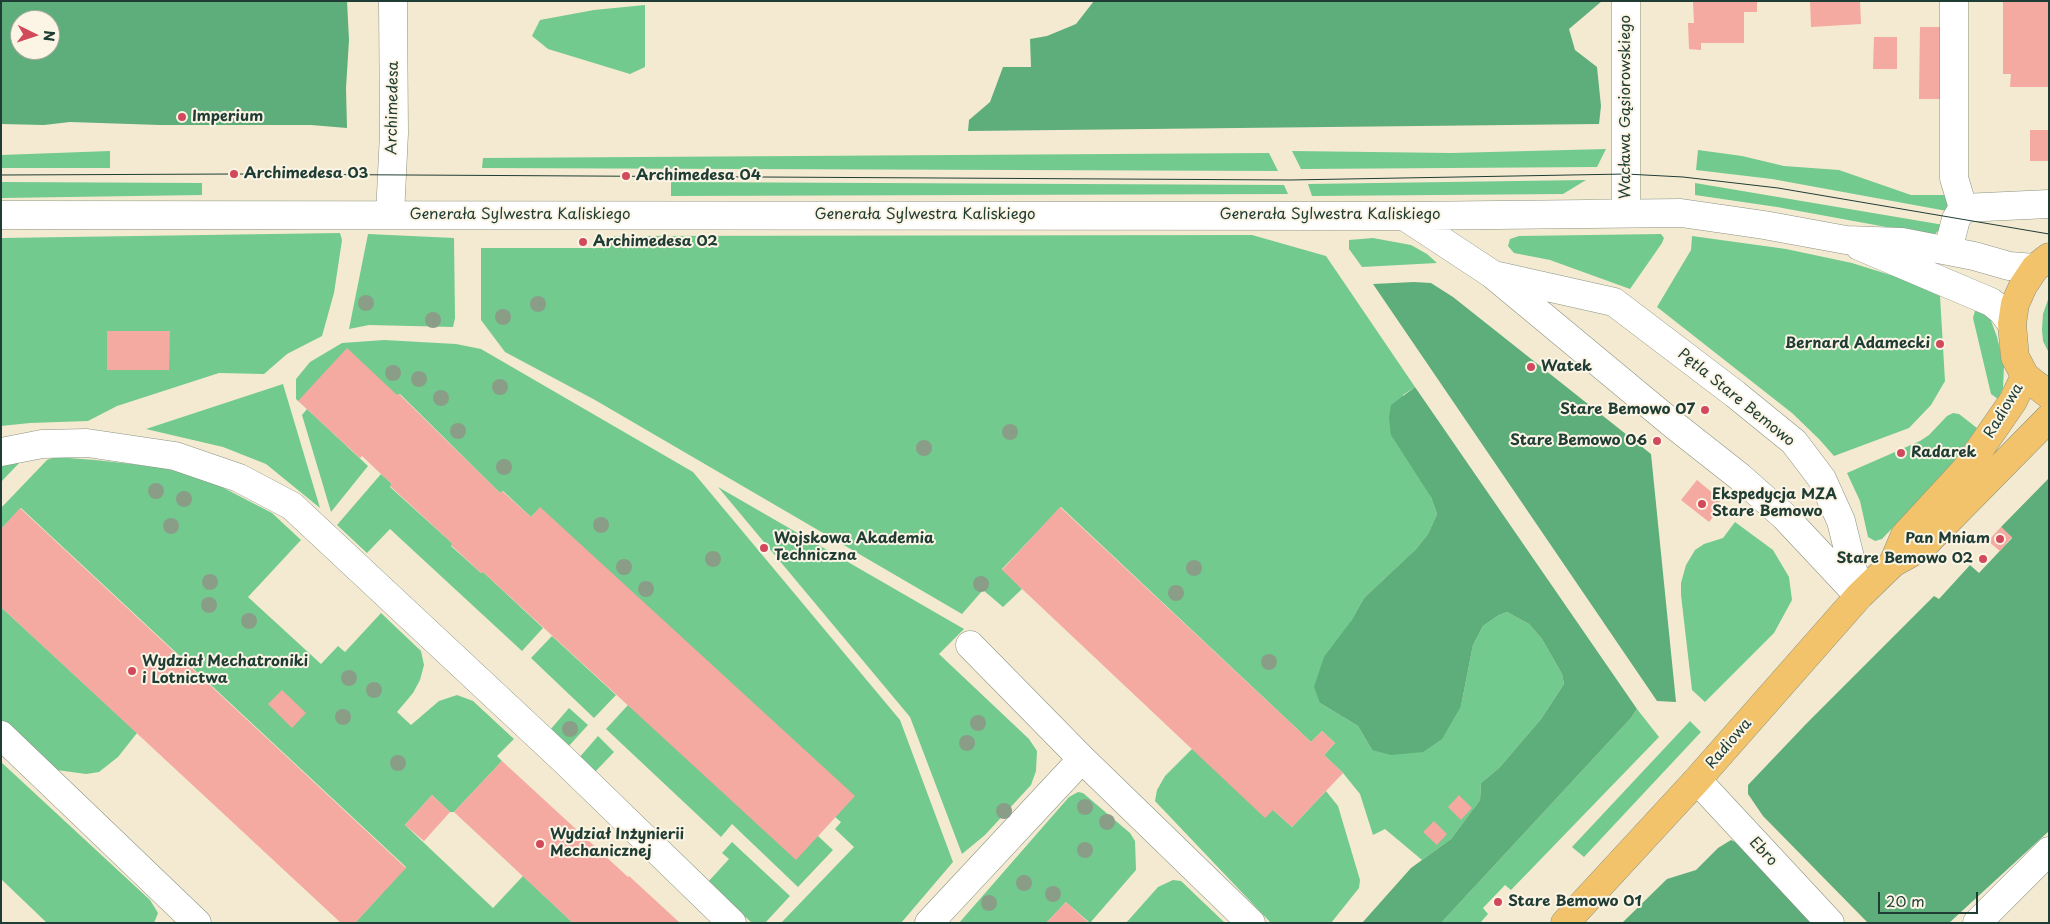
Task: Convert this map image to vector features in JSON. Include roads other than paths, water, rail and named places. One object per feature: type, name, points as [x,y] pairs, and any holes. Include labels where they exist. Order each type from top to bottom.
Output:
[{"type":"main road","points":[[2042,262],[2022,286],[2015,304],[2012,324],[2015,357],[2025,376],[2049,395]]},
{"type":"main road","name":"Radiowa","points":[[1893,564],[1905,535],[1966,469],[2013,402],[2025,376]]},
{"type":"main road","name":"Radiowa","points":[[1565,923],[1697,780],[1859,596],[1893,564],[1922,547],[2049,418]]},
{"type":"street","name":"Archimedesa","points":[[390,215],[394,124],[392,1]]},
{"type":"street","name":"Wacława Gąsiorowskiego","points":[[1626,1],[1626,213]]},
{"type":"street","points":[[1948,250],[1956,219],[1963,208],[1954,178],[1954,1]]},
{"type":"street","points":[[1963,208],[2049,204]]},
{"type":"street","name":"Generała Sylwestra Kaliskiego","points":[[1,215],[1404,216],[1681,213],[1764,225],[1846,240],[1902,242],[1948,250],[2009,266],[2042,262]]},
{"type":"street","name":"Pętla Stare Bemowo","points":[[1404,216],[1492,274],[1674,425],[1740,477],[1785,517],[1859,596]]},
{"type":"street","name":"Generała Sylwestra Kaliskiego","points":[[1846,240],[1991,302],[2002,311],[2012,324]]},
{"type":"street","name":"Pętla Stare Bemowo","points":[[1492,274],[1614,302],[1735,394],[1794,442],[1822,479],[1841,521],[1859,596]]},
{"type":"street","points":[[1,452],[42,444],[87,443],[175,456],[239,478],[292,506],[559,756],[732,923]]},
{"type":"street","points":[[970,646],[1082,759],[1251,923]]},
{"type":"street","points":[[1,735],[197,923]]},
{"type":"street","points":[[929,923],[1082,759]]},
{"type":"street","name":"Ebro","points":[[1697,780],[1830,923]]},
{"type":"street","points":[[1978,923],[2049,851]]},
{"type":"tram line","points":[[1,175],[234,174],[1290,180],[1626,174],[1683,177],[1778,188],[2049,234]]},
{"type":"place","name":"Imperium","points":[[182,117]]},
{"type":"place","name":"Archimedesa 03","points":[[234,174]]},
{"type":"place","name":"Archimedesa 04","points":[[626,176]]},
{"type":"place","name":"Archimedesa 02","points":[[583,242]]},
{"type":"place","name":"Bernard Adamecki","points":[[1940,344]]},
{"type":"place","name":"Watek","points":[[1531,367]]},
{"type":"place","name":"Stare Bemowo 07","points":[[1705,410]]},
{"type":"place","name":"Stare Bemowo 06","points":[[1657,441]]},
{"type":"place","name":"Radarek","points":[[1901,453]]},
{"type":"place","name":"Ekspedycja MZA Stare Bemowo","points":[[1702,504]]},
{"type":"place","name":"Pan Mniam","points":[[2000,539]]},
{"type":"place","name":"Wojskowa Akademia Techniczna","points":[[764,548]]},
{"type":"place","name":"Stare Bemowo 02","points":[[1983,559]]},
{"type":"place","name":"Wydział Mechatroniki i Lotnictwa","points":[[132,671]]},
{"type":"place","name":"Wydział Inżynierii Mechanicznej","points":[[540,844]]},
{"type":"place","name":"Stare Bemowo 01","points":[[1498,902]]}]
